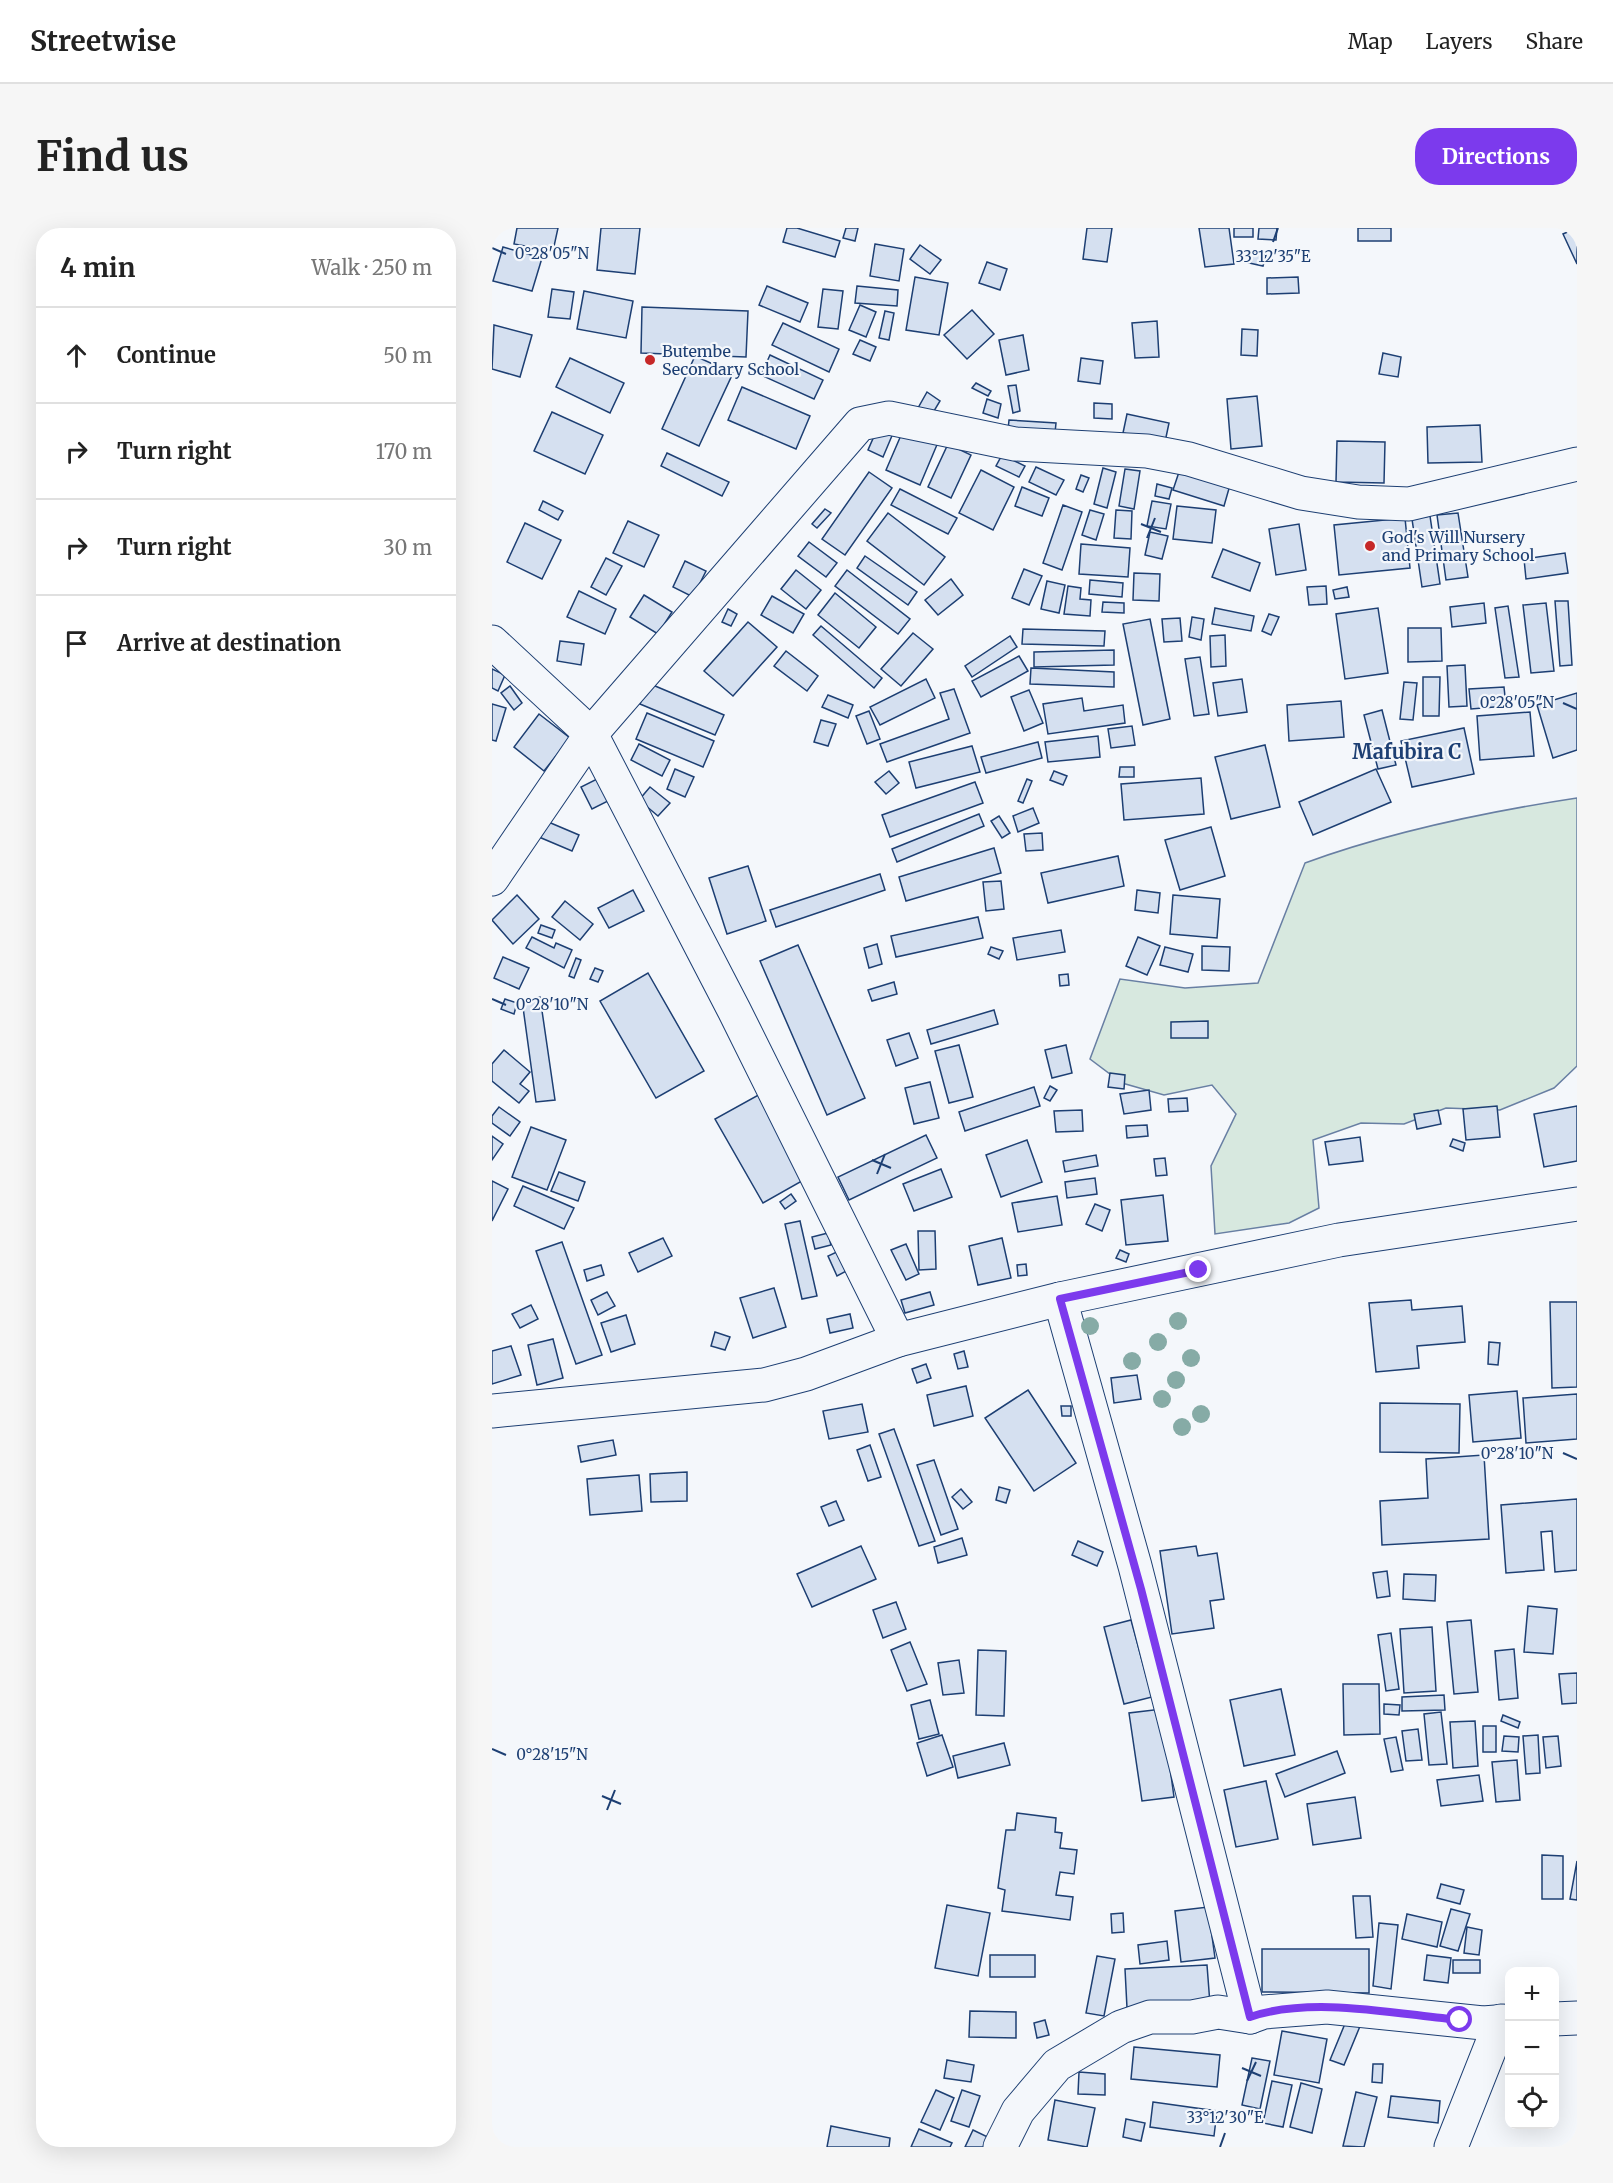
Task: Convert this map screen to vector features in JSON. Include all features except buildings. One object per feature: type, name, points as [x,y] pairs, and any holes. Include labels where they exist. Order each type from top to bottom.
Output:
[{"type":"street","points":[[492,879],[591,734],[860,424],[889,417],[1015,444],[1147,451],[1189,459],[1301,493],[1358,502],[1409,504],[1577,464]]},
{"type":"street","points":[[492,642],[591,734],[739,1021],[898,1340]]},
{"type":"street","points":[[492,1411],[764,1385],[806,1374],[898,1340],[1060,1299],[1339,1240],[1577,1204]]},
{"type":"street","points":[[1060,1299],[1141,1589],[1250,2017]]},
{"type":"street","points":[[1000,2147],[1018,2111],[1057,2065],[1121,2027],[1150,2017],[1192,2017],[1218,2012],[1250,2017],[1264,2012],[1327,2007],[1483,2023],[1505,2021],[1451,2147]]},
{"type":"street","points":[[1559,2019],[1577,2018]]},
{"type":"shaded area","points":[[1577,798],[1577,1066],[1554,1088],[1500,1110],[1446,1108],[1404,1124],[1361,1123],[1313,1140],[1319,1208],[1289,1223],[1215,1234],[1211,1166],[1236,1114],[1212,1085],[1164,1095],[1122,1083],[1090,1059],[1120,979],[1185,988],[1258,983],[1305,863],[1405,832]]},
{"type":"place","name":"Butembe Secondary School","points":[[650,360]]},
{"type":"place","name":"God's Will Nursery and Primary School","points":[[1370,546]]},
{"type":"district","name":"Mafubira C","points":[[1407,752]]},
{"type":"route","points":[[1199,1270],[1060,1299],[1141,1589],[1250,2017],[1264,2012],[1327,2007],[1460,2020]]}]
